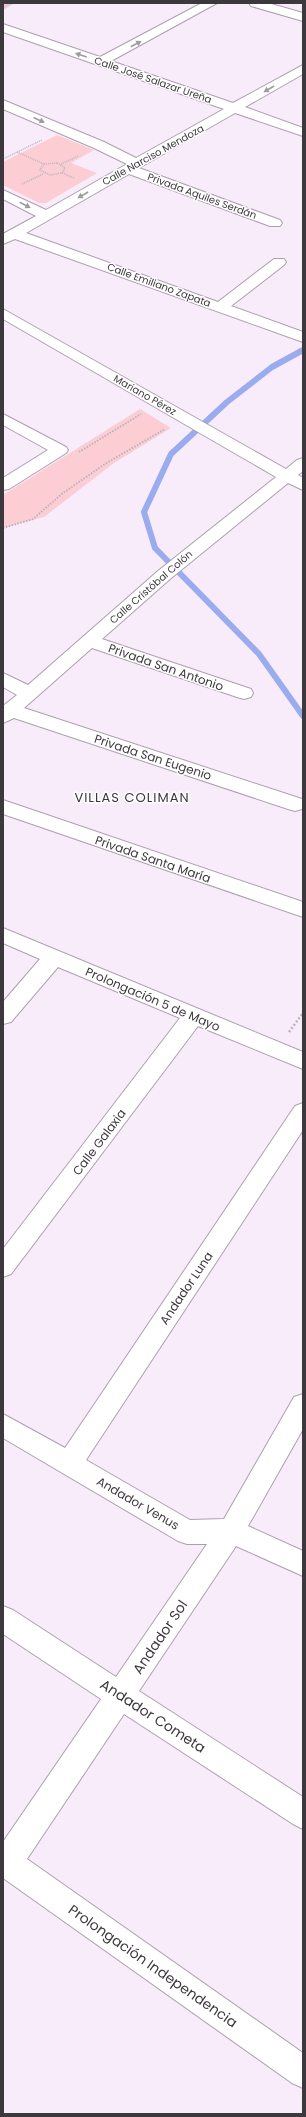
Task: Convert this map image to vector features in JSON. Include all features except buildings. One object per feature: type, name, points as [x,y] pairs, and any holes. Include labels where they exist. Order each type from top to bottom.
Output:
[{"type":"street","points":[[101,62],[212,3]]},
{"type":"street","points":[[255,3],[303,18]]},
{"type":"street","name":"Calle José Salazar Ureña","points":[[3,28],[303,132]]},
{"type":"street","name":"Calle Narciso Mendoza","points":[[9,237],[236,109],[303,69]]},
{"type":"street","name":"Privada Aquiles Serdán","points":[[3,104],[99,145],[133,166],[275,223]]},
{"type":"street","points":[[3,194],[47,216]]},
{"type":"street","name":"Calle Emiliano Zapata","points":[[9,237],[220,307],[303,337]]},
{"type":"street","points":[[220,307],[279,262]]},
{"type":"street","name":"Mariano Pérez","points":[[3,313],[209,433],[303,484]]},
{"type":"street","points":[[3,419],[60,450],[3,485]]},
{"type":"street","name":"Calle Cristóbal Colón","points":[[7,714],[164,575],[303,463]]},
{"type":"street","name":"Privada San Antonio","points":[[89,641],[244,694]]},
{"type":"street","points":[[3,679],[29,694]]},
{"type":"street","name":"Privada San Eugenio","points":[[7,714],[295,804]]},
{"type":"street","name":"Privada Santa María","points":[[3,807],[303,910]]},
{"type":"street","name":"Prolongación 5 de Mayo","points":[[3,935],[194,1016],[303,1060]]},
{"type":"street","points":[[3,1016],[54,957]]},
{"type":"street","name":"Calle Galaxia","points":[[5,1260],[194,1016]]},
{"type":"street","name":"Andador Luna","points":[[69,1464],[303,1112]]},
{"type":"street","name":"Andador Sol","points":[[5,1861],[121,1695],[231,1531],[303,1405]]},
{"type":"street","name":"Andador Venus","points":[[3,1425],[188,1532],[231,1531],[303,1564]]},
{"type":"street","name":"Andador Cometa","points":[[3,1619],[303,1814]]},
{"type":"street","name":"Prolongación Independencia","points":[[5,1861],[301,2064]]},
{"type":"path","points":[[3,159],[62,130]]},
{"type":"path","points":[[17,152],[44,164],[57,164],[64,166],[65,170],[59,174],[47,174],[40,170],[44,164]]},
{"type":"path","points":[[60,450],[71,457],[158,403]]},
{"type":"path","points":[[3,528],[33,519],[63,493],[99,468],[185,419]]},
{"type":"shaded area","points":[[57,135],[94,150],[71,163],[97,173],[46,203],[39,203],[3,185],[3,162]]},
{"type":"shaded area","points":[[140,409],[171,428],[114,463],[44,517],[3,528],[3,495]]},
{"type":"waterway","points":[[301,351],[303,350],[272,367],[227,402],[171,454],[144,512],[155,548],[259,654],[303,716]]},
{"type":"district","name":"VILLAS COLIMAN","points":[[132,797]]}]
